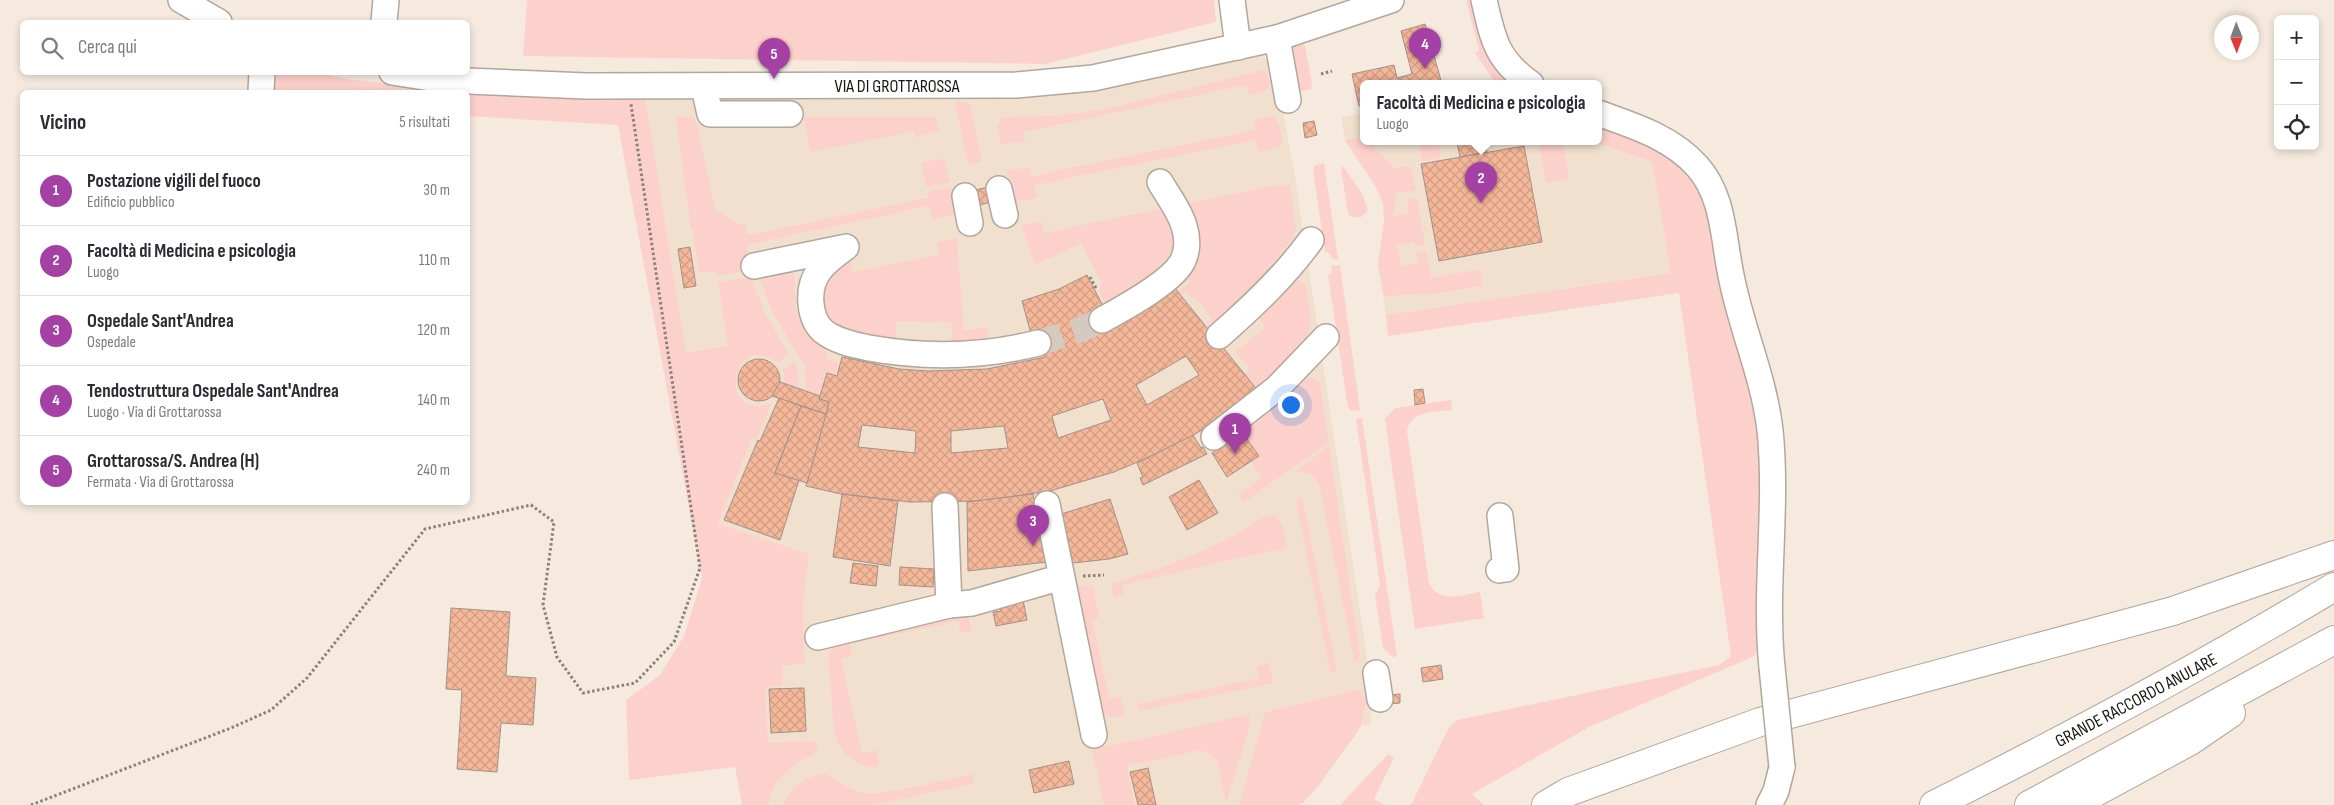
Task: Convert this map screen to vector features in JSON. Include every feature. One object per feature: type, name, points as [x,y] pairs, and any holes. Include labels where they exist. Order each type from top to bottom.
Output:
[{"type":"highway","points":[[1546,805],[1568,792],[1760,722],[2173,611],[2334,555]]},
{"type":"highway","name":"GRANDE RACCORDO ANULARE","points":[[1934,805],[2029,758],[2231,649],[2334,587]]},
{"type":"highway","points":[[2029,805],[2334,641]]},
{"type":"highway","points":[[2072,805],[2190,741],[2334,641]]},
{"type":"highway","points":[[1571,805],[1644,764]]},
{"type":"street","points":[[181,0],[216,20]]},
{"type":"street","points":[[384,20],[386,0]]},
{"type":"street","points":[[1232,0],[1238,47]]},
{"type":"street","name":"VIA DI GROTTAROSSA","points":[[411,75],[443,80],[629,86],[1016,85],[1093,78],[1238,47],[1276,38],[1391,0]]},
{"type":"street","points":[[1484,0],[1492,35],[1505,63],[1525,80]]},
{"type":"street","points":[[1276,38],[1288,100]]},
{"type":"street","points":[[261,90],[262,75]]},
{"type":"street","points":[[704,87],[710,114],[790,114]]},
{"type":"street","points":[[1602,115],[1661,137],[1674,146],[1697,165],[1712,185],[1720,210],[1732,280],[1762,388],[1770,429],[1772,474],[1769,636],[1782,767],[1776,791],[1768,805]]},
{"type":"street","points":[[1102,320],[1172,274],[1184,256],[1187,240],[1184,226],[1160,182]]},
{"type":"street","points":[[998,189],[1005,215]]},
{"type":"street","points":[[965,196],[970,223]]},
{"type":"street","points":[[1219,336],[1249,310],[1299,257],[1311,240]]},
{"type":"street","points":[[754,266],[846,247],[823,264],[818,271],[812,286],[810,301],[815,320],[821,329],[830,336],[858,346],[924,355],[980,353],[1038,343]]},
{"type":"street","points":[[1214,437],[1277,388],[1326,337]]},
{"type":"street","points":[[1047,504],[1094,736]]},
{"type":"street","points":[[945,506],[960,604]]},
{"type":"street","points":[[1499,570],[1506,569],[1500,516]]},
{"type":"street","points":[[818,637],[960,604],[1048,581]]},
{"type":"street","points":[[1376,674],[1380,699]]},
{"type":"path","points":[[1321,74],[1332,71]]},
{"type":"path","points":[[31,805],[231,728],[271,710],[307,678],[425,529],[531,505],[554,522],[543,605],[557,657],[583,693],[635,683],[674,642],[700,568],[629,86]]},
{"type":"path","points":[[1090,277],[1097,290]]},
{"type":"path","points":[[1095,575],[1104,575]]},
{"type":"shaded area","points":[[527,0],[1214,0],[1216,22],[1045,64],[523,56]]},
{"type":"shaded area","points":[[1466,0],[1475,0],[1516,80],[1493,80],[1475,53],[1479,50]]},
{"type":"shaded area","points":[[1302,44],[1305,46],[1312,83],[1311,89],[1303,91],[1299,89],[1290,47]]},
{"type":"shaded area","points":[[1258,51],[1275,70],[1295,176],[1374,705],[1369,726],[1362,724],[1367,705],[1365,696],[1355,690],[1265,712],[1239,805],[757,805],[645,96],[1058,94],[1096,91]]},
{"type":"shaded area","points":[[1264,70],[1267,73],[1270,86],[1267,90],[1249,95],[1246,85],[1023,132],[1025,141],[1001,145],[997,126],[1002,117],[1056,116],[1107,109]]},
{"type":"shaded area","points":[[275,75],[329,75],[353,80],[448,90],[273,90]]},
{"type":"shaded area","points":[[470,93],[645,96],[686,353],[728,346],[718,282],[751,277],[766,316],[789,354],[778,363],[762,355],[749,357],[740,365],[736,377],[736,389],[742,400],[754,405],[772,403],[756,439],[752,438],[718,524],[809,554],[805,581],[805,664],[782,666],[783,685],[765,687],[768,743],[815,741],[819,750],[786,772],[774,786],[769,805],[742,805],[735,767],[629,780],[626,700],[660,675],[684,636],[702,578],[618,125],[470,116]]},
{"type":"shaded area","points":[[958,101],[970,103],[982,162],[968,165],[955,103]]},
{"type":"shaded area","points":[[1360,114],[1360,145],[1539,145],[1546,183],[1569,179],[1563,145],[1602,144],[1652,162],[1672,273],[1386,315],[1378,265],[1384,222],[1383,203],[1376,187],[1345,140],[1341,117]]},
{"type":"shaded area","points":[[1273,116],[1279,125],[1282,137],[1282,144],[1277,148],[1258,152],[1256,140],[1035,185],[1037,198],[1013,202],[1008,187],[1007,171],[1030,167],[1032,176],[1255,130],[1254,120]]},
{"type":"shaded area","points":[[676,117],[692,117],[696,120],[716,212],[720,212],[740,224],[745,223],[747,235],[928,198],[927,192],[951,187],[955,214],[932,219],[929,206],[746,245],[750,270],[717,276],[716,271],[699,273],[693,230],[691,230]]},
{"type":"shaded area","points":[[804,117],[936,117],[939,131],[915,137],[914,131],[810,152]]},
{"type":"shaded area","points":[[1602,118],[1644,135],[1698,174],[1764,434],[1762,628],[1755,656],[1589,727],[1472,794],[1484,805],[1411,805],[1449,727],[1457,720],[1719,665],[1731,656],[1679,293],[1388,336],[1386,315],[1671,273],[1652,162],[1602,144]]},
{"type":"shaded area","points":[[1360,138],[1360,145],[1379,145],[1373,146],[1395,168],[1411,166],[1416,191],[1397,192],[1393,216],[1409,213],[1407,200],[1417,198],[1425,244],[1415,246],[1414,242],[1397,245],[1401,266],[1418,263],[1417,253],[1426,251],[1431,278],[1480,269],[1483,286],[1438,293],[1384,296],[1378,265],[1384,222],[1383,203],[1376,187],[1345,140]]},
{"type":"shaded area","points":[[1419,145],[1439,145],[1441,157],[1422,161]]},
{"type":"shaded area","points":[[1539,145],[1563,145],[1569,179],[1546,183]]},
{"type":"shaded area","points":[[939,159],[945,161],[950,182],[926,187],[921,163]]},
{"type":"shaded area","points":[[1324,163],[1338,259],[1334,260],[1328,252],[1325,252],[1313,171],[1314,166]]},
{"type":"shaded area","points":[[1343,166],[1363,195],[1368,211],[1361,217],[1352,217],[1348,213],[1341,169]]},
{"type":"shaded area","points":[[1290,185],[1296,227],[1293,238],[1250,291],[1210,328],[1206,323],[1212,318],[1194,297],[1191,299],[1186,292],[1181,295],[1178,291],[1190,282],[1185,276],[1188,203],[1266,187]]},
{"type":"shaded area","points":[[1159,209],[1171,224],[1174,239],[1171,252],[1148,277],[1105,303],[1099,292],[1101,282],[1081,243],[1035,265],[1021,225],[1041,221],[1044,233]]},
{"type":"shaded area","points":[[957,238],[964,330],[988,327],[990,343],[952,343],[951,323],[897,321],[895,340],[839,330],[829,321],[824,310],[822,284],[841,263],[850,260],[853,272],[939,255],[937,242]]},
{"type":"shaded area","points":[[1340,265],[1360,410],[1352,411],[1348,408],[1328,275],[1332,273],[1331,266]]},
{"type":"shaded area","points":[[793,273],[797,313],[800,321],[813,340],[827,351],[826,359],[839,362],[836,375],[826,373],[820,395],[806,390],[805,367],[773,313],[760,280]]},
{"type":"shaded area","points":[[1295,279],[1305,283],[1310,316],[1308,334],[1296,352],[1258,390],[1245,374],[1250,369],[1236,352],[1265,327],[1258,317]]},
{"type":"shaded area","points":[[795,361],[799,376],[798,389],[785,385],[783,369]]},
{"type":"shaded area","points":[[1311,377],[1320,383],[1329,442],[1242,502],[1238,495],[1262,478],[1251,461],[1259,455],[1243,432],[1273,409],[1304,379]]},
{"type":"shaded area","points":[[1451,400],[1452,410],[1425,413],[1413,419],[1407,431],[1429,583],[1433,590],[1445,596],[1459,596],[1480,592],[1484,618],[1415,629],[1385,419],[1395,408]]},
{"type":"shaded area","points":[[1362,418],[1397,656],[1393,657],[1383,648],[1375,596],[1380,585],[1356,419]]},
{"type":"shaded area","points":[[1329,446],[1360,655],[1357,662],[1354,658],[1319,484],[1311,474],[1296,471]]},
{"type":"shaded area","points":[[1299,498],[1303,500],[1337,670],[1335,674],[1330,671],[1296,502]]},
{"type":"shaded area","points":[[1269,515],[1274,516],[1281,522],[1287,547],[1122,585],[1124,594],[1114,597],[1111,583],[1155,570],[1197,553],[1231,537]]},
{"type":"shaded area","points":[[1093,585],[1099,618],[1092,620],[1109,698],[1121,696],[1125,715],[1111,718],[1103,715],[1074,587]]},
{"type":"shaded area","points":[[968,615],[972,630],[960,633],[958,621],[850,644],[852,656],[841,659],[862,753],[876,750],[879,762],[876,768],[861,764],[850,758],[842,749],[834,727],[829,665],[829,656],[832,649],[848,638]]},
{"type":"shaded area","points":[[1269,663],[1273,683],[1139,711],[1137,704],[1259,678],[1257,666]]},
{"type":"shaded area","points":[[1355,690],[1360,691],[1367,700],[1362,724],[1316,789],[1303,803],[1298,805],[1239,805],[1265,712]]},
{"type":"shaded area","points":[[1250,714],[1249,730],[1226,802],[1217,760],[1201,750],[1127,766],[1135,805],[1104,805],[1092,750]]},
{"type":"shaded area","points":[[1388,754],[1394,758],[1374,799],[1385,805],[1340,805]]},
{"type":"shaded area","points":[[822,773],[831,776],[849,788],[869,793],[897,790],[972,774],[974,784],[872,805],[783,805],[789,794],[799,784],[810,777]]},
{"type":"building","points":[[1425,24],[1441,80],[1360,80],[1359,106],[1352,74],[1394,65],[1397,78],[1412,74],[1401,31]]},
{"type":"building","points":[[1314,121],[1317,135],[1305,138],[1303,123]]},
{"type":"building","points":[[1458,145],[1486,145],[1487,152],[1460,157]]},
{"type":"building","points":[[1524,146],[1542,242],[1439,261],[1421,164]]},
{"type":"building","points":[[988,187],[991,202],[976,206],[972,191]]},
{"type":"building","points":[[690,247],[696,286],[684,288],[678,249]]},
{"type":"building","points":[[1087,275],[1106,312],[1099,316],[1107,332],[1134,316],[1174,287],[1259,392],[1232,412],[1175,446],[1114,472],[1050,491],[980,501],[910,502],[841,494],[806,486],[829,402],[819,399],[827,373],[837,376],[842,357],[899,369],[928,371],[987,369],[1045,357],[1039,340],[1033,341],[1022,301],[1059,289]],"holes":[[[1186,356],[1199,375],[1147,405],[1136,385]],[[1103,399],[1111,420],[1058,438],[1052,416]],[[862,425],[916,431],[915,453],[858,447]],[[1004,426],[1008,448],[951,453],[951,431]]]},
{"type":"building","points":[[759,359],[774,365],[780,380],[774,395],[759,401],[744,395],[738,380],[744,365]]},
{"type":"building","points":[[780,382],[820,396],[819,399],[829,402],[826,414],[772,396]]},
{"type":"building","points":[[1423,389],[1425,403],[1415,405],[1414,390]]},
{"type":"building","points":[[779,398],[801,406],[775,473],[799,480],[780,540],[724,520],[758,440],[760,441]]},
{"type":"building","points":[[801,406],[826,414],[807,483],[775,473]]},
{"type":"building","points":[[1242,432],[1259,456],[1227,477],[1212,453]]},
{"type":"building","points":[[1193,435],[1207,454],[1143,485],[1140,478],[1143,477],[1137,463]]},
{"type":"building","points":[[1199,480],[1218,513],[1187,530],[1169,497]]},
{"type":"building","points":[[842,494],[898,501],[890,566],[833,557]]},
{"type":"building","points":[[1033,494],[1047,562],[968,571],[967,502]]},
{"type":"building","points":[[1110,499],[1128,554],[1109,559],[1073,563],[1061,514]]},
{"type":"building","points":[[853,563],[878,566],[876,586],[850,583]]},
{"type":"building","points":[[900,567],[934,569],[933,587],[899,585]]},
{"type":"building","points":[[1023,600],[1027,620],[996,626],[993,612],[1001,611],[1000,604]]},
{"type":"building","points":[[451,608],[510,612],[506,676],[536,678],[533,725],[501,723],[497,772],[457,769],[462,690],[446,689]]},
{"type":"building","points":[[1441,665],[1443,679],[1423,682],[1421,668]]},
{"type":"building","points":[[804,688],[806,731],[771,733],[769,689]]},
{"type":"building","points":[[1400,694],[1400,703],[1389,704],[1389,695]]},
{"type":"building","points":[[1069,761],[1074,784],[1034,793],[1029,770]]},
{"type":"building","points":[[1148,768],[1156,805],[1138,805],[1130,772]]},
{"type":"tunnel","points":[[1038,343],[1082,329],[1102,320]]},
{"type":"place","name":"Tendostruttura Ospedale Sant'Andrea","points":[[1425,69]]},
{"type":"place","name":"Grottarossa/S. Andrea (H)","points":[[774,79]]},
{"type":"place","name":"Facoltà di Medicina e psicologia","points":[[1481,203]]},
{"type":"place","name":"Postazione vigili del fuoco","points":[[1235,454]]},
{"type":"place","name":"Ospedale Sant'Andrea","points":[[1033,546]]}]
